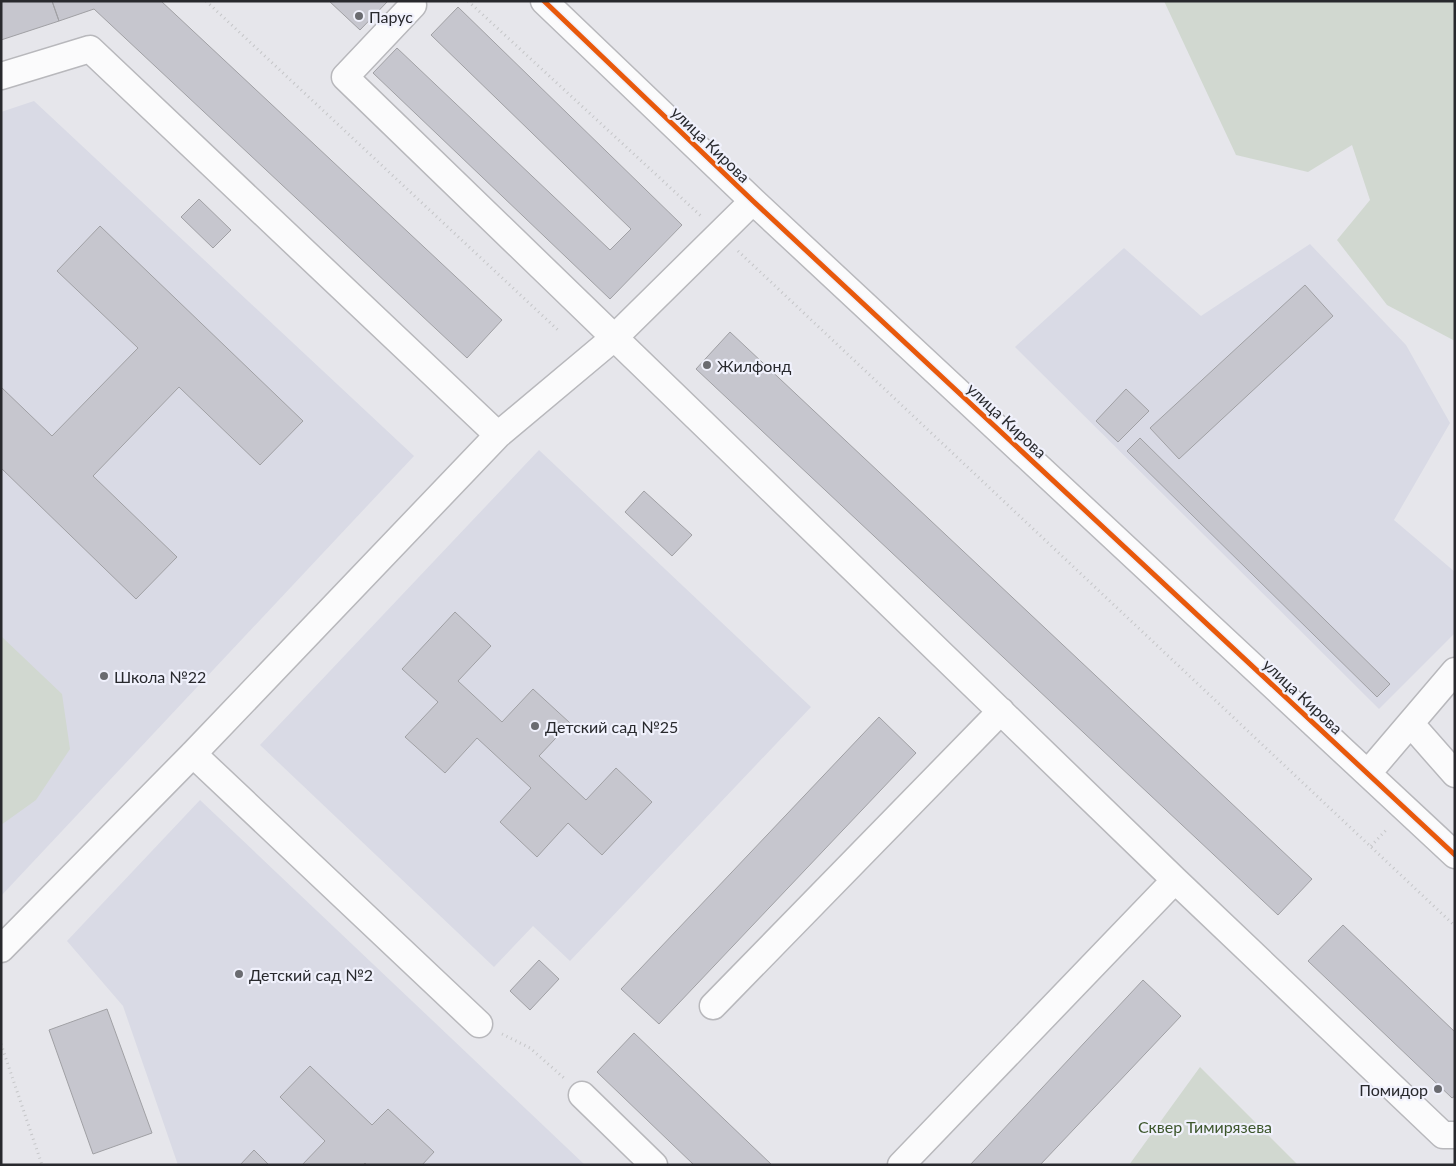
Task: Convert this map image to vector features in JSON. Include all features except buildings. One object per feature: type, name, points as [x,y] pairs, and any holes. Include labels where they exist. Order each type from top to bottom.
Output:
[{"type":"street","name":"улица Кирова","points":[[544,1],[753,201],[1455,855]]},
{"type":"street","points":[[413,5],[345,77],[616,337],[1175,880],[1443,1135],[1455,1135]]},
{"type":"street","points":[[1,76],[90,49],[498,435]]},
{"type":"street","points":[[1,949],[193,754],[498,435],[616,337],[753,201]]},
{"type":"street","points":[[1368,773],[1455,671]]},
{"type":"street","points":[[713,1006],[1001,711]]},
{"type":"street","points":[[1411,724],[1455,774]]},
{"type":"street","points":[[193,754],[479,1024]]},
{"type":"street","points":[[901,1165],[1175,880]]},
{"type":"street","points":[[582,1095],[654,1165]]},
{"type":"path","points":[[206,1],[559,331]]},
{"type":"path","points":[[468,1],[720,234],[1455,926]]},
{"type":"path","points":[[479,1024],[530,1048],[582,1095]]},
{"type":"path","points":[[1,1044],[42,1165]]},
{"type":"shaded area","name":"Школа №22","points":[[34,101],[414,456],[1,896],[1,112]]},
{"type":"shaded area","points":[[1310,244],[1406,345],[1450,423],[1394,520],[1455,572],[1455,633],[1379,709],[1015,347],[1124,248],[1201,316]]},
{"type":"shaded area","name":"Детский сад №25","points":[[539,450],[811,707],[570,961],[533,926],[494,967],[260,745]]},
{"type":"shaded area","name":"Детский сад №2","points":[[200,800],[585,1165],[178,1165],[123,1006],[67,941]]},
{"type":"green space","points":[[1164,1],[1455,1],[1455,341],[1387,305],[1337,240],[1370,200],[1352,145],[1308,172],[1236,155]]},
{"type":"green space","points":[[1,636],[62,694],[70,749],[36,800],[1,825]]},
{"type":"green space","name":"Сквер Тимирязева","points":[[1200,1067],[1298,1165],[1129,1165]]},
{"type":"cycle path","points":[[544,1],[753,201],[1455,855]]},
{"type":"place","name":"Парус","points":[[359,16]]},
{"type":"place","name":"Жилфонд","points":[[707,365]]},
{"type":"place","name":"Школа №22","points":[[104,676]]},
{"type":"place","name":"Детский сад №25","points":[[535,726]]},
{"type":"place","name":"Детский сад №2","points":[[239,974]]},
{"type":"place","name":"Помидор","points":[[1438,1089]]}]
